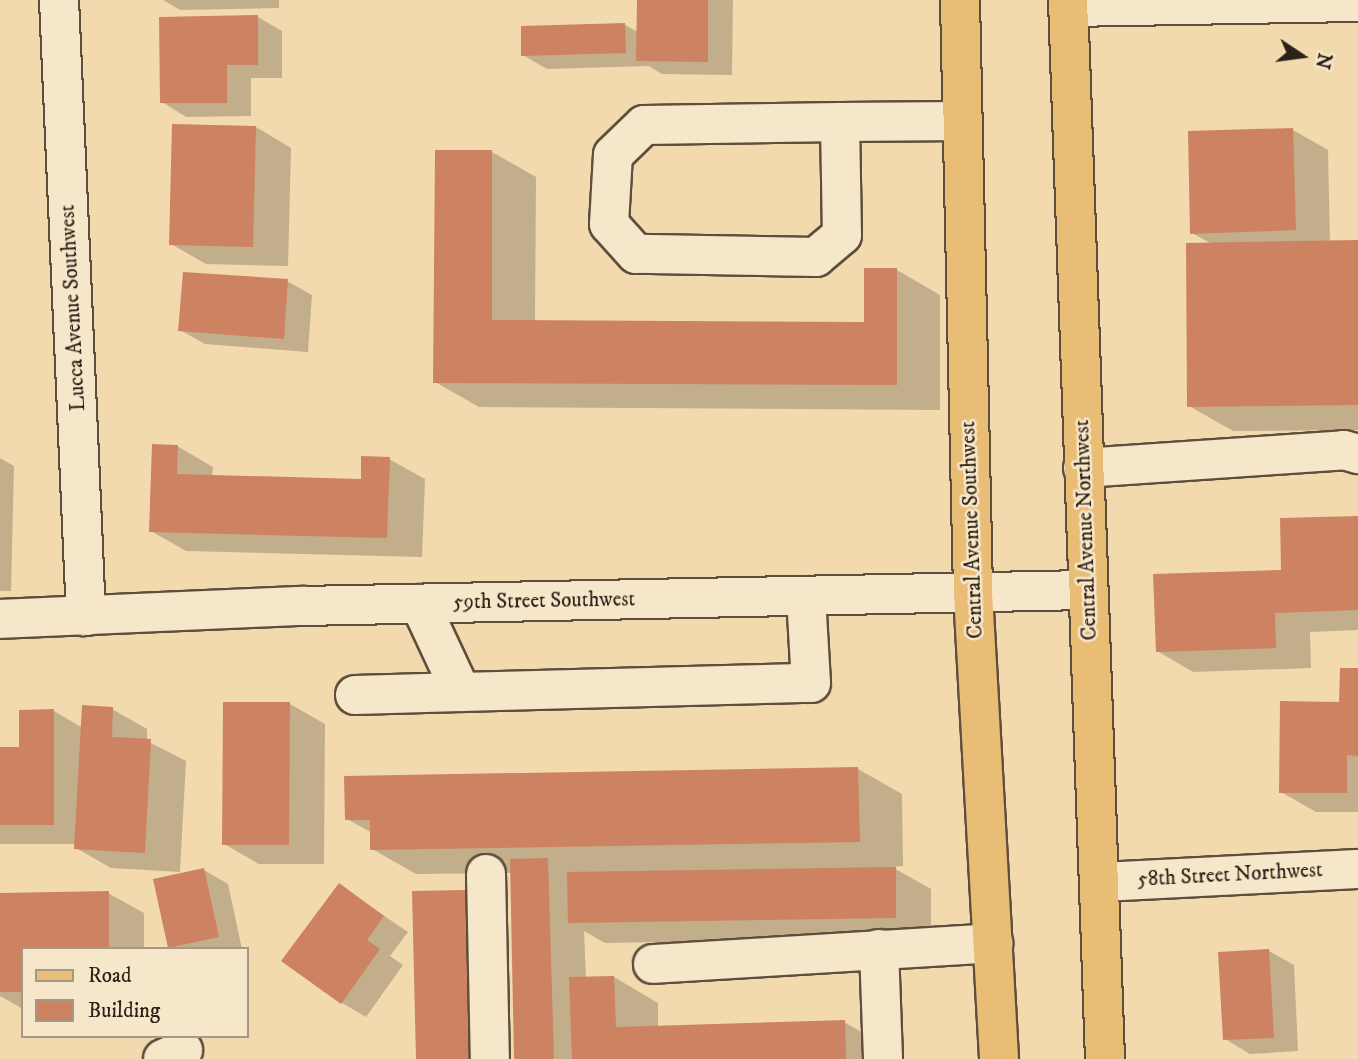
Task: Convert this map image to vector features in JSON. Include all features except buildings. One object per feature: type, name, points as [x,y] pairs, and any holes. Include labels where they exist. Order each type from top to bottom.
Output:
[{"type":"main road","name":"Central Avenue Southwest","points":[[960,0],[973,593],[999,1059]]},
{"type":"main road","name":"Central Avenue Northwest","points":[[1068,4],[1083,468],[1101,882],[1105,1059]]},
{"type":"street","name":"Lucca Avenue Southwest","points":[[59,0],[86,616]]},
{"type":"street","points":[[1068,4],[1358,2]]},
{"type":"street","points":[[840,122],[842,235],[816,257],[636,254],[609,224],[613,155],[644,125],[840,122],[963,121]]},
{"type":"street","points":[[1083,468],[1344,450],[1358,454]]},
{"type":"street","name":"59th Street Southwest","points":[[0,619],[420,604],[1088,590]]},
{"type":"street","points":[[355,695],[811,683],[806,596]]},
{"type":"street","points":[[420,604],[461,692]]},
{"type":"street","name":"58th Street Northwest","points":[[1101,882],[1358,869]]},
{"type":"street","points":[[486,874],[491,1059]]},
{"type":"street","points":[[653,964],[993,943]]},
{"type":"street","points":[[879,949],[883,1059]]}]
